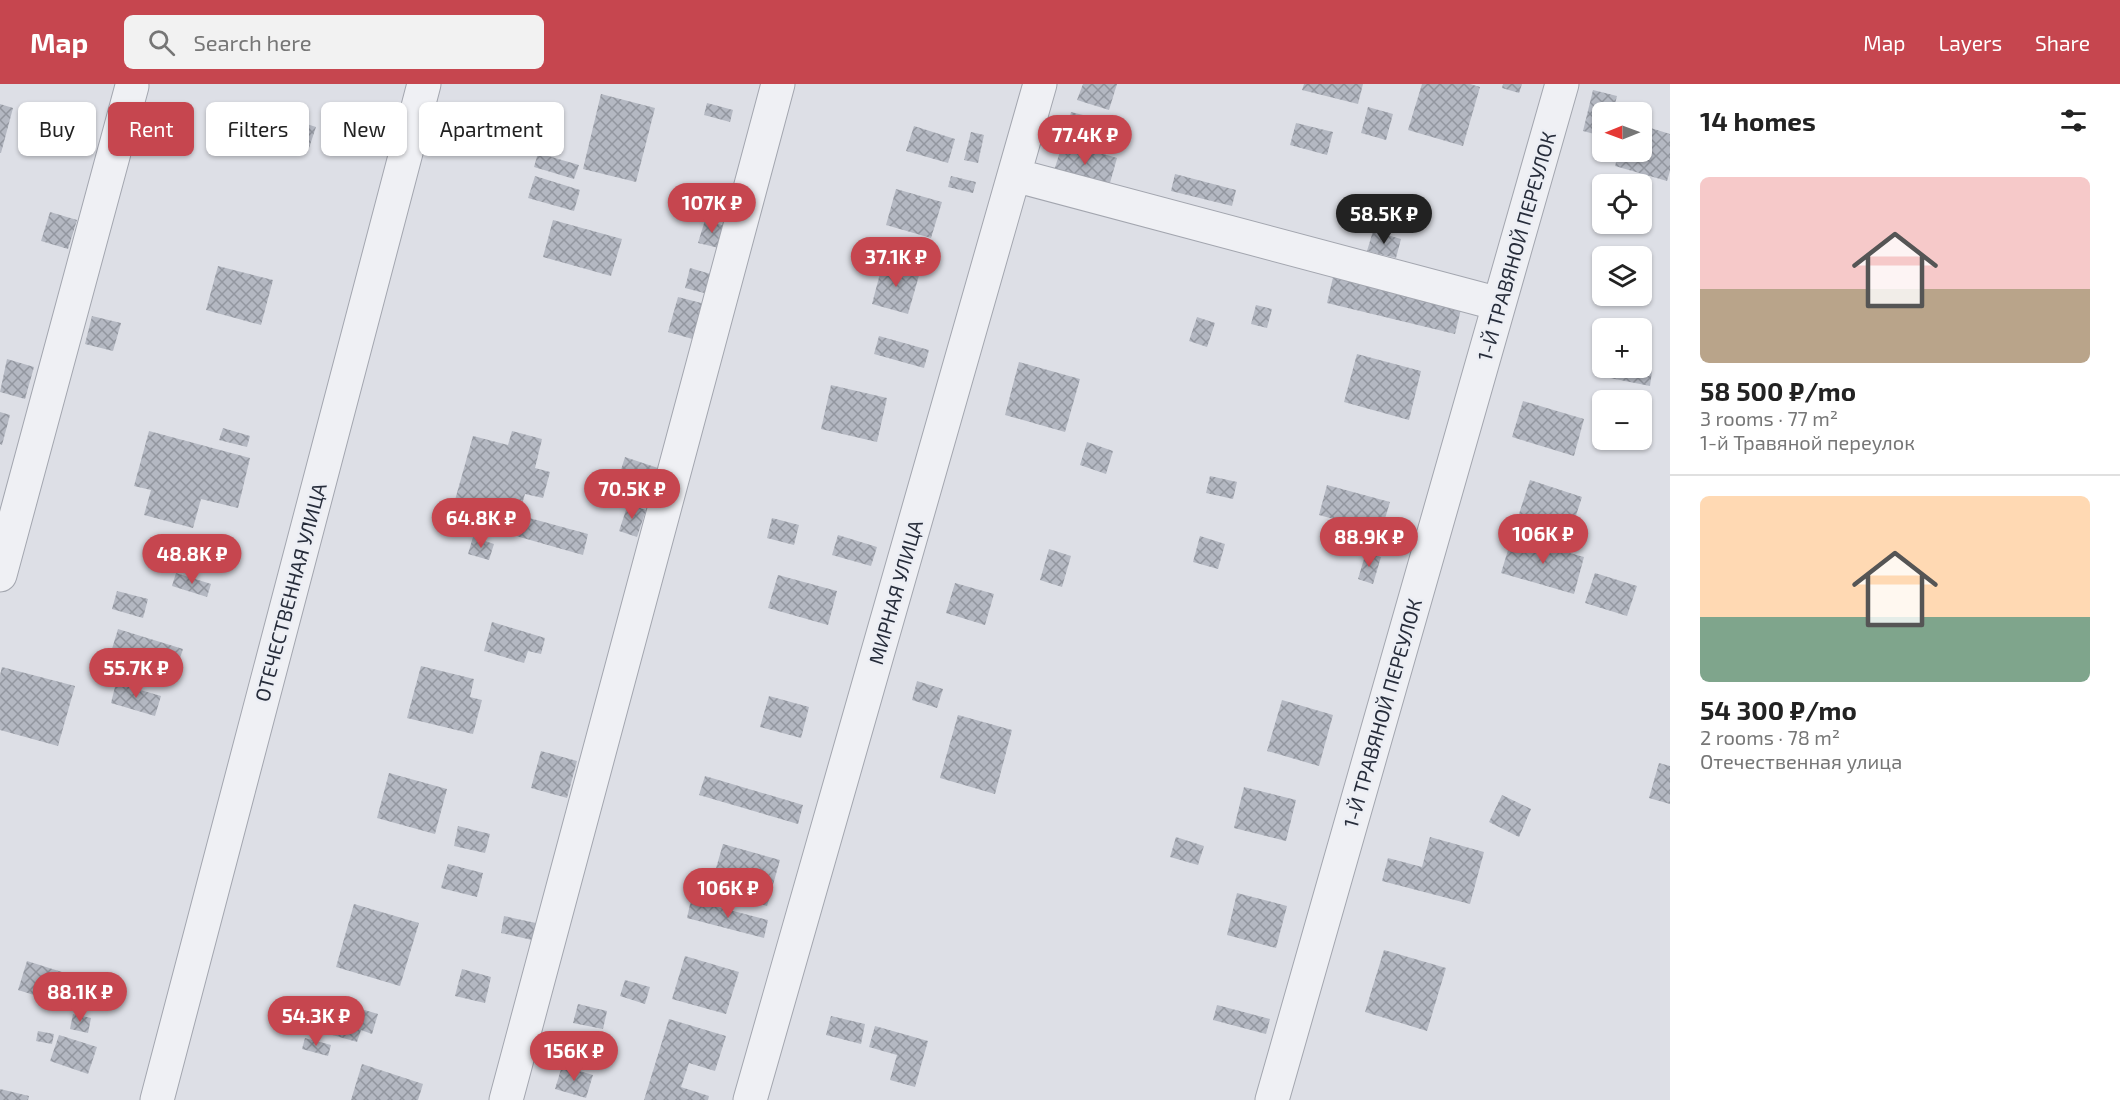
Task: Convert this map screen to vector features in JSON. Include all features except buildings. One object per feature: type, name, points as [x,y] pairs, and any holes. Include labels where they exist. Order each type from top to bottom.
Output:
[{"type":"street","name":"ОТЕЧЕСТВЕННАЯ УЛИЦА","points":[[157,1100],[424,84]]},
{"type":"street","points":[[506,1100],[778,84]]},
{"type":"street","name":"МИРНАЯ УЛИЦА","points":[[750,1100],[1040,84]]},
{"type":"street","name":"1-Й ТРАВЯНОЙ ПЕРЕУЛОК","points":[[1272,1100],[1562,84]]},
{"type":"street","points":[[0,575],[132,86]]},
{"type":"street","points":[[1014,175],[1499,304]]}]
